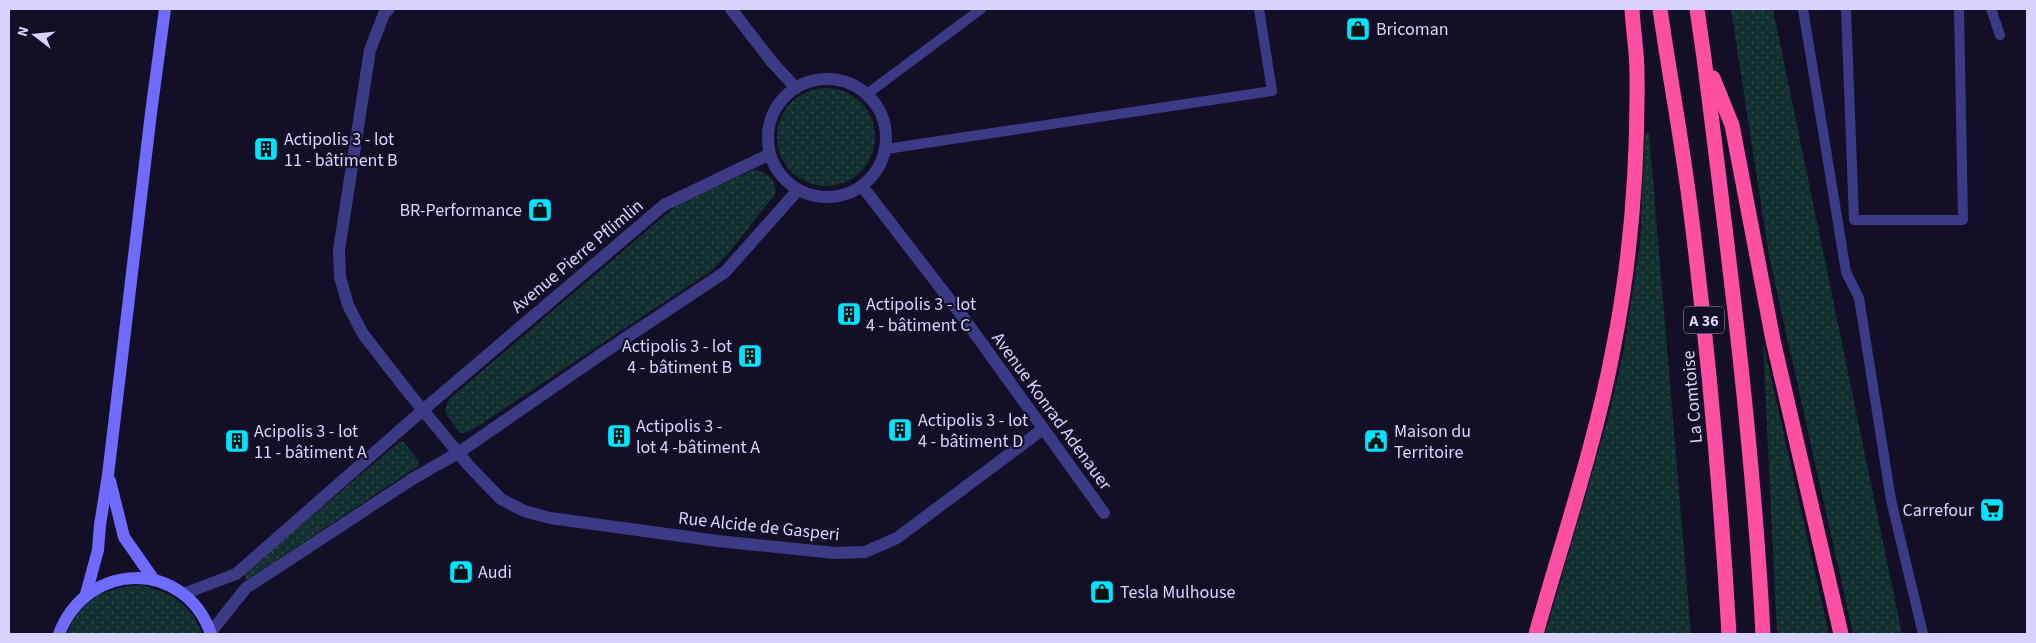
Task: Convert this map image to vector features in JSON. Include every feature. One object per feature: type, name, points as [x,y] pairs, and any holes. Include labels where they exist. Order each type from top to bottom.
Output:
[{"type":"highway","points":[[1536,634],[1600,406],[1613,350],[1630,239],[1636,158],[1637,71],[1632,9]]},
{"type":"highway","name":"La Comtoise","points":[[1660,9],[1692,220],[1710,379],[1729,634]]},
{"type":"highway","name":"A 36","points":[[1696,9],[1704,58],[1743,379],[1759,554],[1763,634]]},
{"type":"highway","points":[[1704,58],[1732,125],[1774,340],[1841,634]]},
{"type":"main road","points":[[86,594],[98,550],[165,9]]},
{"type":"main road","points":[[108,475],[124,537],[154,580]]},
{"type":"main road","points":[[59,634],[75,606],[86,594],[99,586],[116,580],[132,578],[154,580],[174,587],[202,614],[211,633]]},
{"type":"street","points":[[389,9],[384,14],[370,50],[339,250],[340,277],[348,305],[364,334],[458,453]]},
{"type":"street","points":[[732,9],[772,62],[796,88]]},
{"type":"street","points":[[832,79],[850,84],[867,94],[879,109],[886,129],[886,149],[881,163],[873,176],[862,186],[847,194],[830,198],[813,196],[798,190],[785,180],[776,168],[770,154],[768,135],[772,117],[782,101],[796,88],[813,81],[832,79]]},
{"type":"street","name":"Avenue Pierre Pflimlin","points":[[182,594],[236,574],[423,410],[664,205],[770,154]]},
{"type":"street","name":"Avenue Konrad Adenauer","points":[[862,186],[963,318],[1104,513]]},
{"type":"street","points":[[211,633],[246,588],[414,478],[458,453],[725,272],[784,208],[798,190]]},
{"type":"street","name":"Rue Alcide de Gasperi","points":[[458,453],[501,499],[524,511],[550,518],[718,541],[835,553],[865,552],[897,538],[1043,429]]},
{"type":"lane","points":[[867,94],[981,9]]},
{"type":"lane","points":[[886,149],[1272,91],[1259,9]]},
{"type":"lane","points":[[1803,9],[1846,272],[1859,298],[1891,500],[1922,634]]},
{"type":"lane","points":[[1846,9],[1854,220],[1962,220],[1958,9]]},
{"type":"lane","points":[[1991,9],[2000,35]]},
{"type":"green space","points":[[1731,9],[1773,9],[1902,634],[1853,634],[1769,256]]},
{"type":"green space","points":[[826,88],[845,92],[860,103],[871,118],[875,137],[871,156],[860,171],[845,182],[826,186],[807,182],[792,171],[781,156],[777,137],[781,118],[792,103],[807,92]]},
{"type":"green space","points":[[1645,133],[1649,133],[1691,634],[1545,634],[1610,411],[1623,354],[1640,244]]},
{"type":"green space","points":[[753,170],[766,174],[772,180],[776,193],[728,254],[710,272],[469,432],[460,433],[445,412],[448,400],[678,204]]},
{"type":"green space","points":[[1763,342],[1829,634],[1777,634]]},
{"type":"green space","points":[[399,442],[404,442],[419,462],[417,467],[247,580],[243,574]]},
{"type":"green space","points":[[141,585],[162,592],[179,601],[192,615],[202,634],[67,634],[79,612],[96,597],[116,589]]},
{"type":"place","name":"Bricoman","points":[[1358,29]]},
{"type":"place","name":"Actipolis 3 - lot 11 - bâtiment B","points":[[266,149]]},
{"type":"place","name":"BR-Performance","points":[[540,210]]},
{"type":"place","name":"Actipolis 3 - lot 4 - bâtiment C","points":[[849,314]]},
{"type":"place","name":"Actipolis 3 - lot 4 - bâtiment B","points":[[750,356]]},
{"type":"place","name":"Actipolis 3 - lot 4 - bâtiment D","points":[[900,430]]},
{"type":"place","name":"Actipolis 3 - lot 4 -bâtiment A","points":[[619,436]]},
{"type":"place","name":"Acipolis 3 - lot 11 - bâtiment A","points":[[237,441]]},
{"type":"place","name":"Maison du Territoire","points":[[1376,441]]},
{"type":"place","name":"Carrefour","points":[[1992,510]]},
{"type":"place","name":"Audi","points":[[461,572]]},
{"type":"place","name":"Tesla Mulhouse","points":[[1102,592]]}]
